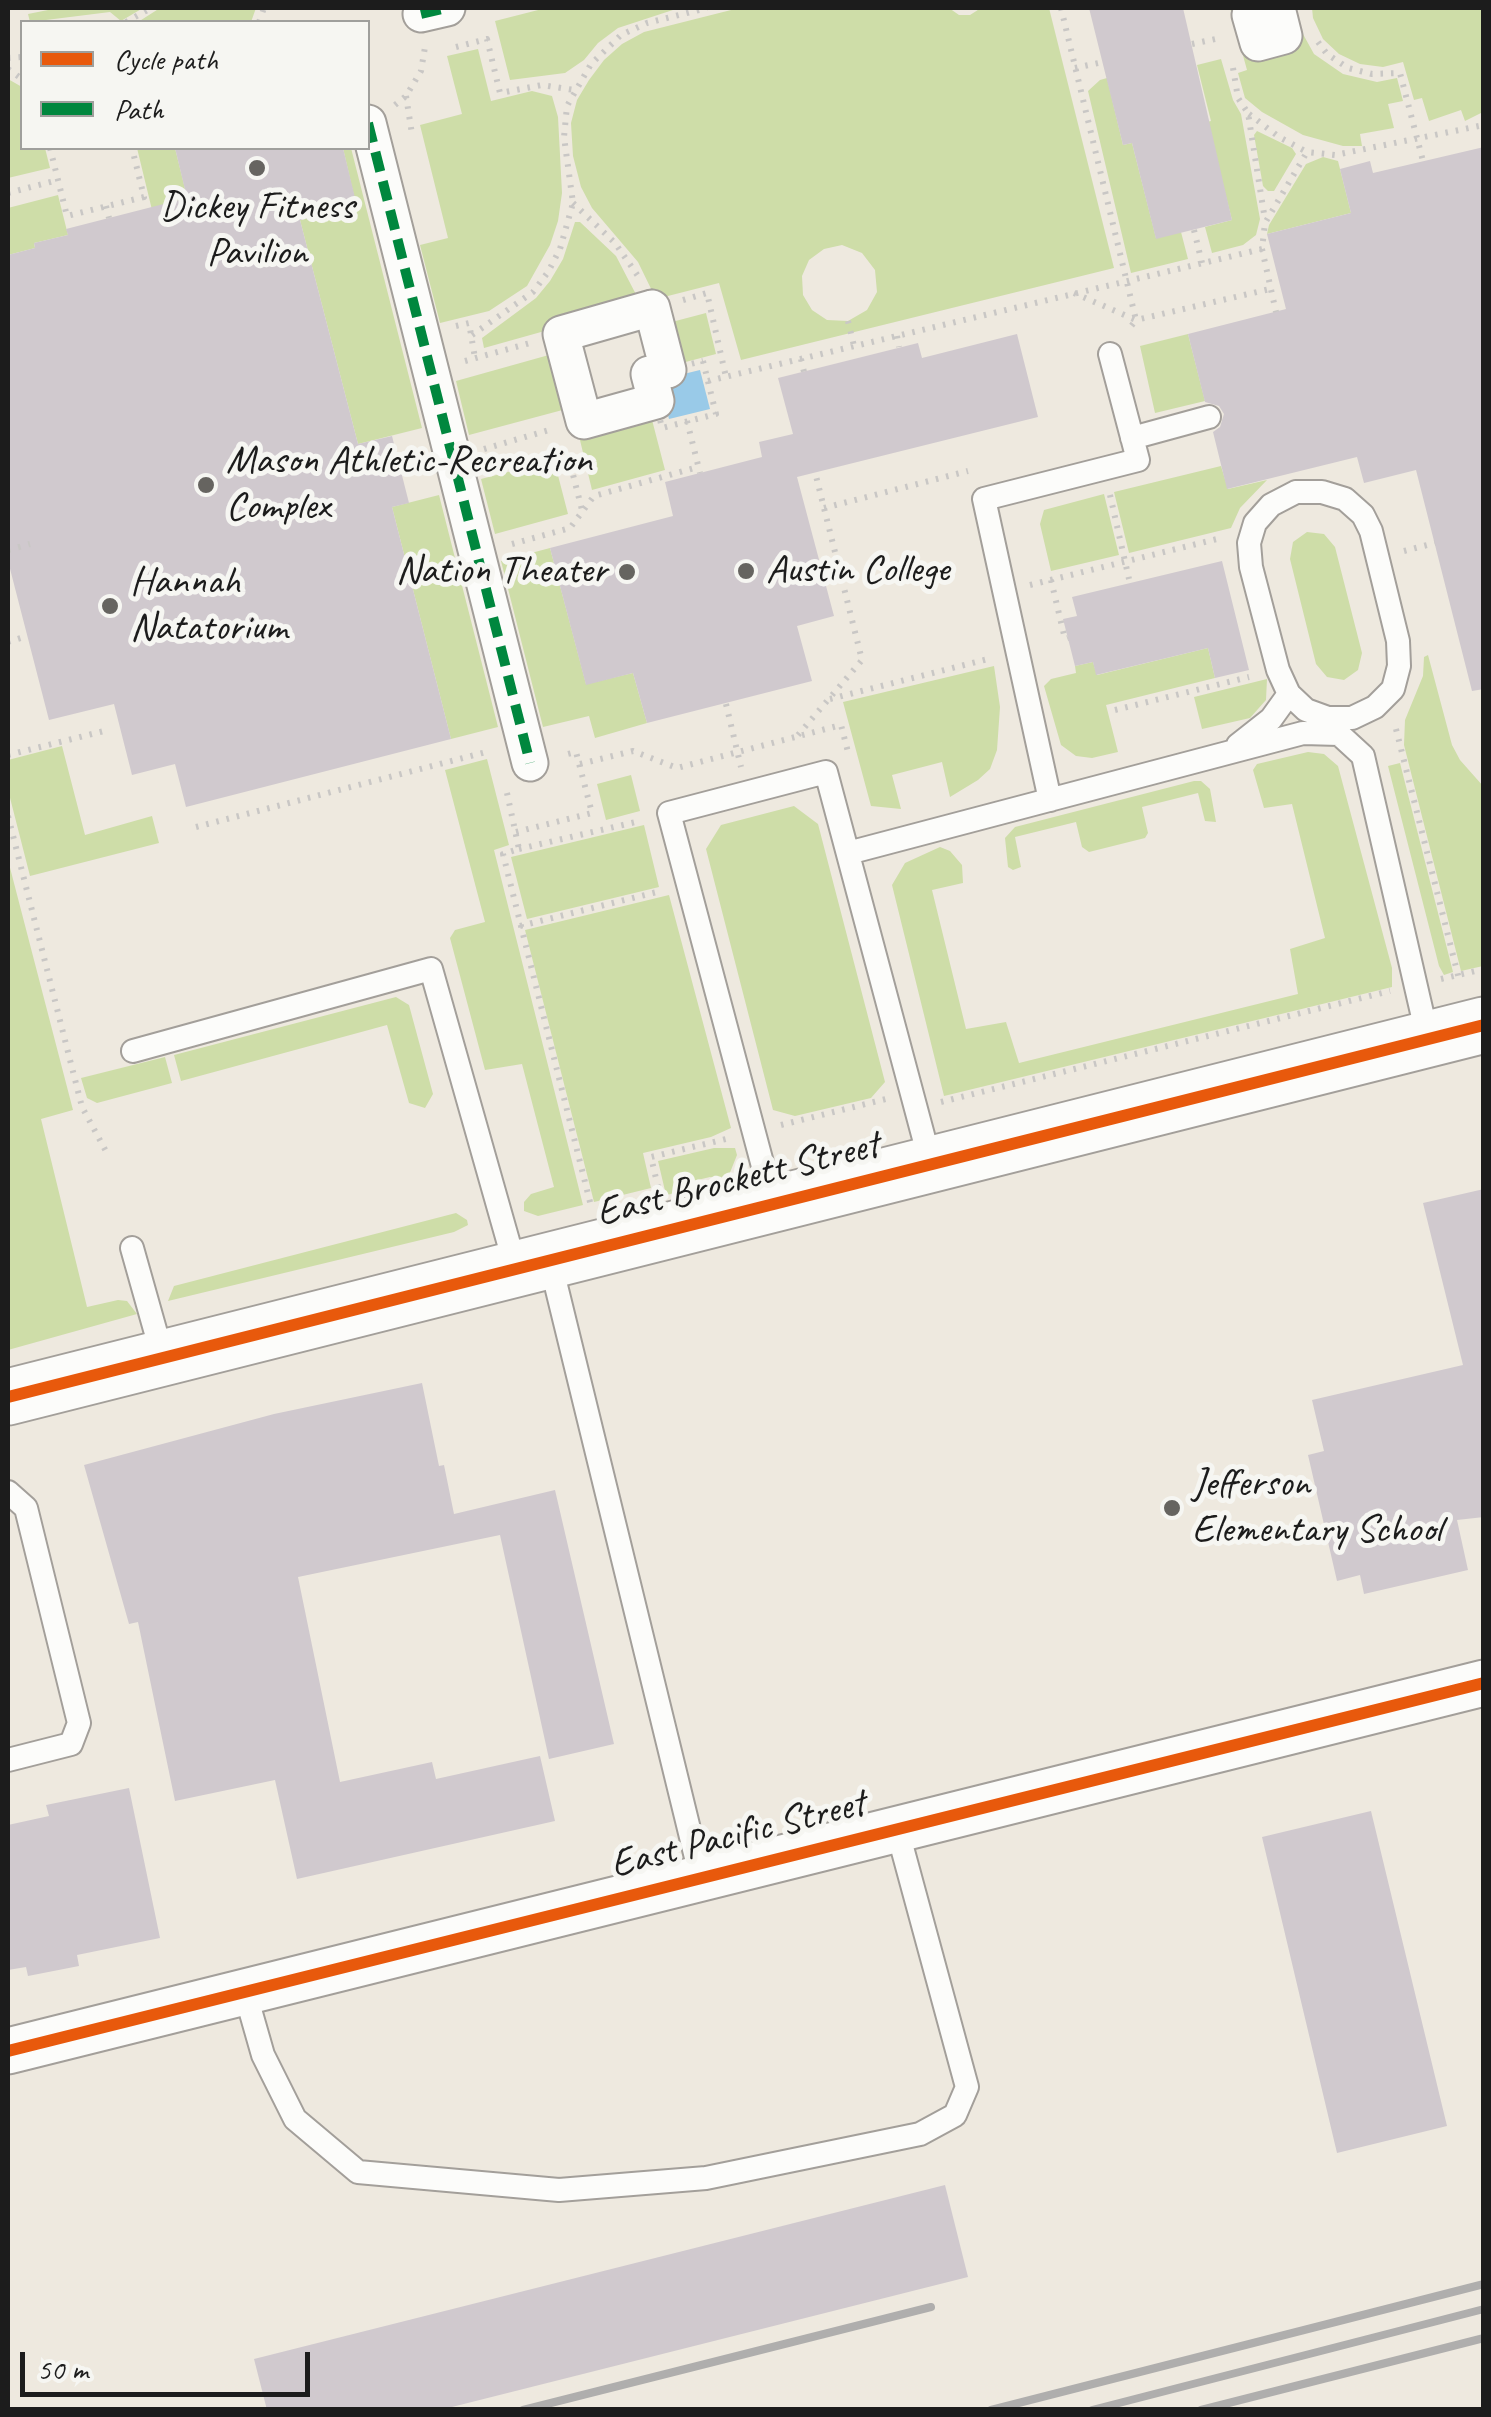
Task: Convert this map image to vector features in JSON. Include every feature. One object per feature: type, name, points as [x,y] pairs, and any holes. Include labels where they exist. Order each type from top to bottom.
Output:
[{"type":"street","points":[[370,131],[476,553],[520,764]]},
{"type":"street","points":[[652,308],[668,370],[649,374],[647,403],[573,424],[561,334],[652,308]]},
{"type":"street","name":"East Brockett Street","points":[[8,1397],[1461,1031]]},
{"type":"street","name":"East Pacific Street","points":[[8,2051],[1484,1683]]},
{"type":"lane","points":[[1050,800],[984,499],[1138,460],[1110,354]]},
{"type":"lane","points":[[1132,438],[1209,417]]},
{"type":"lane","points":[[1296,492],[1322,492],[1346,500],[1363,515],[1371,531],[1398,641],[1399,666],[1393,690],[1375,707],[1352,718],[1328,718],[1306,710],[1289,694],[1278,670],[1251,568],[1250,543],[1255,523],[1271,505],[1296,492]]},
{"type":"lane","points":[[1227,753],[1272,719],[1289,694]]},
{"type":"lane","points":[[1375,707],[1363,736],[1363,756],[1415,985],[1461,1031]]},
{"type":"lane","points":[[848,853],[1302,733],[1339,734],[1363,756]]},
{"type":"lane","points":[[773,1204],[669,813],[826,772],[930,1165]]},
{"type":"lane","points":[[134,1051],[431,969],[533,1265],[701,1878]]},
{"type":"lane","points":[[132,1248],[163,1358]]},
{"type":"lane","points":[[8,1492],[26,1508],[79,1723],[71,1744],[8,1760]]},
{"type":"lane","points":[[245,1992],[263,2055],[295,2119],[358,2172],[558,2190],[706,2178],[920,2134],[955,2115],[967,2087],[897,1829]]},
{"type":"path","points":[[131,20],[151,8]]},
{"type":"path","points":[[472,335],[533,292],[560,248],[572,203],[564,138],[567,106],[591,64],[621,35],[646,23],[701,8]]},
{"type":"path","points":[[1061,8],[1136,320]]},
{"type":"path","points":[[431,23],[442,51],[487,39],[500,92],[542,85],[574,90]]},
{"type":"path","points":[[1192,44],[1239,26]]},
{"type":"path","points":[[1313,36],[1327,54],[1348,68],[1372,74],[1400,73],[1423,160]]},
{"type":"path","points":[[1230,52],[1238,98],[1248,113],[1307,152],[1335,156],[1484,125]]},
{"type":"path","points":[[1076,68],[1103,62]]},
{"type":"path","points":[[1248,113],[1265,223],[1262,248],[1276,312]]},
{"type":"path","points":[[50,150],[68,216],[144,196],[132,150]]},
{"type":"path","points":[[1265,223],[1307,152]]},
{"type":"path","points":[[8,193],[58,180]]},
{"type":"path","points":[[572,203],[635,268],[652,308],[707,294],[726,377]]},
{"type":"path","points":[[106,206],[109,218]]},
{"type":"path","points":[[1194,230],[1202,263]]},
{"type":"path","points":[[708,381],[1262,248]]},
{"type":"path","points":[[1073,293],[1136,320],[1270,289]]},
{"type":"path","points":[[848,321],[854,346]]},
{"type":"path","points":[[897,336],[900,347]]},
{"type":"path","points":[[801,359],[804,372]]},
{"type":"path","points":[[476,553],[570,528],[594,496],[699,470],[687,421]]},
{"type":"path","points":[[400,467],[573,424],[582,512]]},
{"type":"path","points":[[1104,469],[1128,579]]},
{"type":"path","points":[[797,736],[862,660],[815,472]]},
{"type":"path","points":[[1004,592],[1236,535]]},
{"type":"path","points":[[1393,554],[1435,543]]},
{"type":"path","points":[[8,550],[30,544]]},
{"type":"path","points":[[1051,580],[1065,639],[1068,638]]},
{"type":"path","points":[[8,642],[27,636]]},
{"type":"path","points":[[829,699],[1018,652]]},
{"type":"path","points":[[1115,710],[1278,670]]},
{"type":"path","points":[[726,704],[734,738]]},
{"type":"path","points":[[580,764],[633,751],[677,768],[841,725],[850,758]]},
{"type":"path","points":[[1396,727],[1458,975],[1461,1031]]},
{"type":"path","points":[[8,755],[104,731]]},
{"type":"path","points":[[196,828],[520,764],[520,849]]},
{"type":"path","points":[[8,816],[82,1107],[108,1155]]},
{"type":"path","points":[[591,1208],[503,854],[648,819],[649,824]]},
{"type":"path","points":[[520,926],[660,892],[664,884]]},
{"type":"path","points":[[940,1102],[1484,969]]},
{"type":"green space","points":[[58,8],[143,8],[123,20],[110,12],[46,20],[30,20],[28,14]]},
{"type":"green space","points":[[160,8],[256,8],[252,20],[141,20]]},
{"type":"green space","points":[[546,8],[679,8],[618,28],[565,73],[510,80],[495,21]]},
{"type":"green space","points":[[739,8],[949,8],[959,15],[970,15],[981,8],[1049,8],[1114,268],[741,360],[719,283],[656,299],[638,262],[592,208],[581,187],[573,156],[571,123],[577,100],[604,60],[644,32]],"holes":[[[842,245],[862,253],[875,270],[877,292],[867,310],[848,321],[827,320],[812,310],[803,295],[802,276],[809,260],[824,249]]]},
{"type":"green space","points":[[1230,8],[1274,8],[1298,25],[1314,54],[1343,74],[1377,82],[1397,78],[1403,101],[1388,104],[1394,128],[1360,134],[1362,146],[1343,146],[1303,135],[1262,112],[1245,98],[1238,73],[1247,70]]},
{"type":"green space","points":[[1312,8],[1483,8],[1483,112],[1465,121],[1461,110],[1429,121],[1422,98],[1414,100],[1403,62],[1383,67],[1360,64],[1339,54],[1323,39]]},
{"type":"green space","points":[[478,49],[491,101],[532,91],[552,96],[558,117],[562,193],[550,245],[527,286],[489,311],[440,323],[420,245],[448,238],[420,125],[462,114],[447,56]]},
{"type":"green space","points":[[1221,59],[1241,114],[1260,219],[1256,235],[1243,245],[1212,253],[1205,227],[1232,220],[1197,65]]},
{"type":"green space","points":[[1107,78],[1123,145],[1132,143],[1156,238],[1181,232],[1188,259],[1131,273],[1088,91]]},
{"type":"green space","points":[[8,79],[20,86],[20,150],[46,150],[50,168],[8,178]]},
{"type":"green space","points":[[1257,131],[1292,148],[1296,154],[1274,191],[1263,186],[1254,135]]},
{"type":"green space","points":[[137,150],[175,150],[189,205],[153,214]]},
{"type":"green space","points":[[343,150],[352,150],[422,428],[358,444],[300,220],[356,205]]},
{"type":"green space","points":[[1323,157],[1338,161],[1351,213],[1267,234],[1306,164]]},
{"type":"green space","points":[[58,195],[68,235],[34,243],[35,248],[8,255],[8,208]]},
{"type":"green space","points":[[575,222],[580,222],[616,256],[641,304],[484,348],[482,338],[536,298],[550,281],[563,259]]},
{"type":"green space","points":[[706,313],[716,354],[678,364],[668,323]]},
{"type":"green space","points":[[1188,334],[1205,401],[1155,413],[1140,346]]},
{"type":"green space","points":[[556,353],[570,408],[469,435],[456,381]]},
{"type":"green space","points":[[651,416],[665,470],[592,490],[579,436]]},
{"type":"green space","points":[[554,460],[568,514],[495,534],[481,479]]},
{"type":"green space","points":[[1221,466],[1228,489],[1267,480],[1240,508],[1231,528],[1129,553],[1114,492]]},
{"type":"green space","points":[[1104,494],[1119,555],[1051,571],[1040,524],[1044,510]]},
{"type":"green space","points":[[439,495],[498,727],[451,739],[392,507]]},
{"type":"green space","points":[[1307,532],[1324,534],[1335,547],[1362,653],[1358,670],[1344,680],[1327,677],[1316,664],[1290,559],[1293,542]]},
{"type":"green space","points":[[550,548],[586,684],[633,673],[647,723],[595,738],[589,716],[543,727],[501,561]]},
{"type":"green space","points":[[1208,648],[1215,678],[1106,705],[1118,752],[1092,758],[1076,756],[1061,745],[1044,686],[1051,679],[1076,673],[1075,666],[1093,662],[1097,675]]},
{"type":"green space","points":[[1428,655],[1452,745],[1483,786],[1483,966],[1461,971],[1404,745],[1405,720],[1423,676],[1424,657]]},
{"type":"green space","points":[[994,666],[1000,707],[997,750],[990,769],[950,797],[942,762],[892,775],[901,809],[871,806],[843,702]]},
{"type":"green space","points":[[1267,679],[1266,700],[1250,718],[1202,729],[1194,697]]},
{"type":"green space","points":[[62,746],[85,835],[152,816],[159,843],[30,876],[8,790],[8,760]]},
{"type":"green space","points":[[1308,752],[1324,754],[1338,766],[1392,968],[1392,987],[944,1096],[892,885],[905,863],[940,847],[950,851],[962,865],[963,883],[932,890],[966,1029],[1006,1022],[1019,1063],[1298,994],[1290,949],[1325,938],[1292,804],[1264,808],[1253,770],[1257,764]]},
{"type":"green space","points":[[487,759],[509,845],[494,850],[583,1205],[538,1216],[524,1211],[524,1202],[531,1194],[554,1187],[522,1064],[485,1070],[450,938],[455,930],[485,922],[445,770]]},
{"type":"green space","points":[[1400,763],[1453,972],[1444,975],[1388,766]]},
{"type":"green space","points":[[631,775],[640,811],[606,820],[597,784]]},
{"type":"green space","points":[[1201,781],[1210,789],[1216,822],[1205,821],[1198,793],[1142,807],[1148,833],[1145,838],[1089,852],[1082,847],[1076,822],[1015,837],[1021,867],[1008,867],[1005,838],[1015,827]]},
{"type":"green space","points":[[794,806],[818,824],[885,1082],[871,1098],[795,1116],[773,1110],[706,849],[721,825]]},
{"type":"green space","points":[[644,825],[659,887],[527,919],[511,857]]},
{"type":"green space","points":[[8,860],[73,1110],[41,1119],[87,1307],[127,1301],[137,1314],[8,1350]]},
{"type":"green space","points":[[669,895],[731,1128],[711,1137],[643,1153],[651,1188],[594,1202],[525,930]]},
{"type":"green space","points":[[396,997],[409,1005],[433,1094],[425,1108],[409,1103],[387,1025],[181,1081],[174,1055]]},
{"type":"green space","points":[[165,1057],[172,1083],[97,1103],[87,1098],[81,1078]]},
{"type":"green space","points":[[714,1148],[735,1148],[737,1155],[727,1180],[710,1177],[685,1183],[676,1193],[666,1195],[658,1161]]},
{"type":"green space","points":[[456,1213],[468,1225],[454,1232],[168,1301],[174,1286]]},
{"type":"water","points":[[700,370],[710,409],[669,419],[659,380]]},
{"type":"building","points":[[1089,8],[1183,8],[1232,220],[1156,239],[1132,143],[1123,145]]},
{"type":"building","points":[[1484,147],[1484,689],[1472,691],[1416,470],[1364,483],[1357,457],[1227,489],[1213,432],[1220,427],[1224,414],[1219,406],[1205,402],[1188,334],[1286,309],[1267,234],[1351,213],[1340,169],[1370,161],[1373,173]]},
{"type":"building","name":"Mason Athletic-Recreation Complex","points":[[175,150],[343,150],[357,206],[300,220],[358,444],[392,436],[409,503],[392,507],[451,739],[186,807],[175,764],[132,775],[114,704],[49,720],[8,561],[8,255],[35,248],[34,243],[68,235],[66,229],[187,198]]},
{"type":"building","points":[[1017,334],[1038,417],[797,477],[834,616],[797,626],[812,681],[647,723],[633,673],[586,685],[550,548],[673,516],[665,482],[762,457],[759,442],[793,434],[778,378],[918,343],[922,358]]},
{"type":"building","points":[[1222,561],[1249,670],[1215,678],[1208,648],[1096,675],[1093,662],[1075,666],[1063,619],[1077,616],[1072,597]]},
{"type":"building","points":[[1484,1189],[1484,1517],[1457,1520],[1468,1570],[1364,1594],[1360,1575],[1337,1581],[1308,1455],[1324,1451],[1312,1400],[1463,1365],[1423,1203]]},
{"type":"building","points":[[422,1383],[439,1466],[444,1465],[454,1514],[555,1490],[614,1744],[549,1759],[500,1535],[298,1577],[340,1782],[432,1762],[436,1779],[540,1756],[555,1821],[297,1879],[275,1780],[175,1801],[138,1622],[129,1624],[84,1465],[274,1414]]},
{"type":"building","points":[[129,1788],[160,1938],[77,1955],[79,1966],[28,1976],[26,1967],[8,1970],[8,1825],[49,1816],[46,1805]]},
{"type":"building","points":[[1371,1811],[1447,2126],[1337,2153],[1262,1837]]},
{"type":"building","points":[[945,2185],[968,2277],[440,2410],[267,2410],[254,2359]]},
{"type":"railway","points":[[991,2410],[1484,2284]]},
{"type":"railway","points":[[523,2410],[931,2307]]},
{"type":"railway","points":[[1092,2410],[1484,2309]]},
{"type":"railway","points":[[1201,2410],[1484,2338]]},
{"type":"marked path","points":[[421,14],[447,8]]},
{"type":"marked path","points":[[370,131],[530,763]]},
{"type":"cycle path","points":[[8,1397],[1484,1025]]},
{"type":"cycle path","points":[[8,2051],[1484,1683]]},
{"type":"place","name":"Dickey Fitness Pavilion","points":[[257,168]]},
{"type":"place","name":"Mason Athletic-Recreation Complex","points":[[206,485]]},
{"type":"place","name":"Austin College","points":[[746,571]]},
{"type":"place","name":"Nation Theater","points":[[627,572]]},
{"type":"place","name":"Hannah Natatorium","points":[[110,606]]},
{"type":"place","name":"Jefferson Elementary School","points":[[1172,1508]]}]
